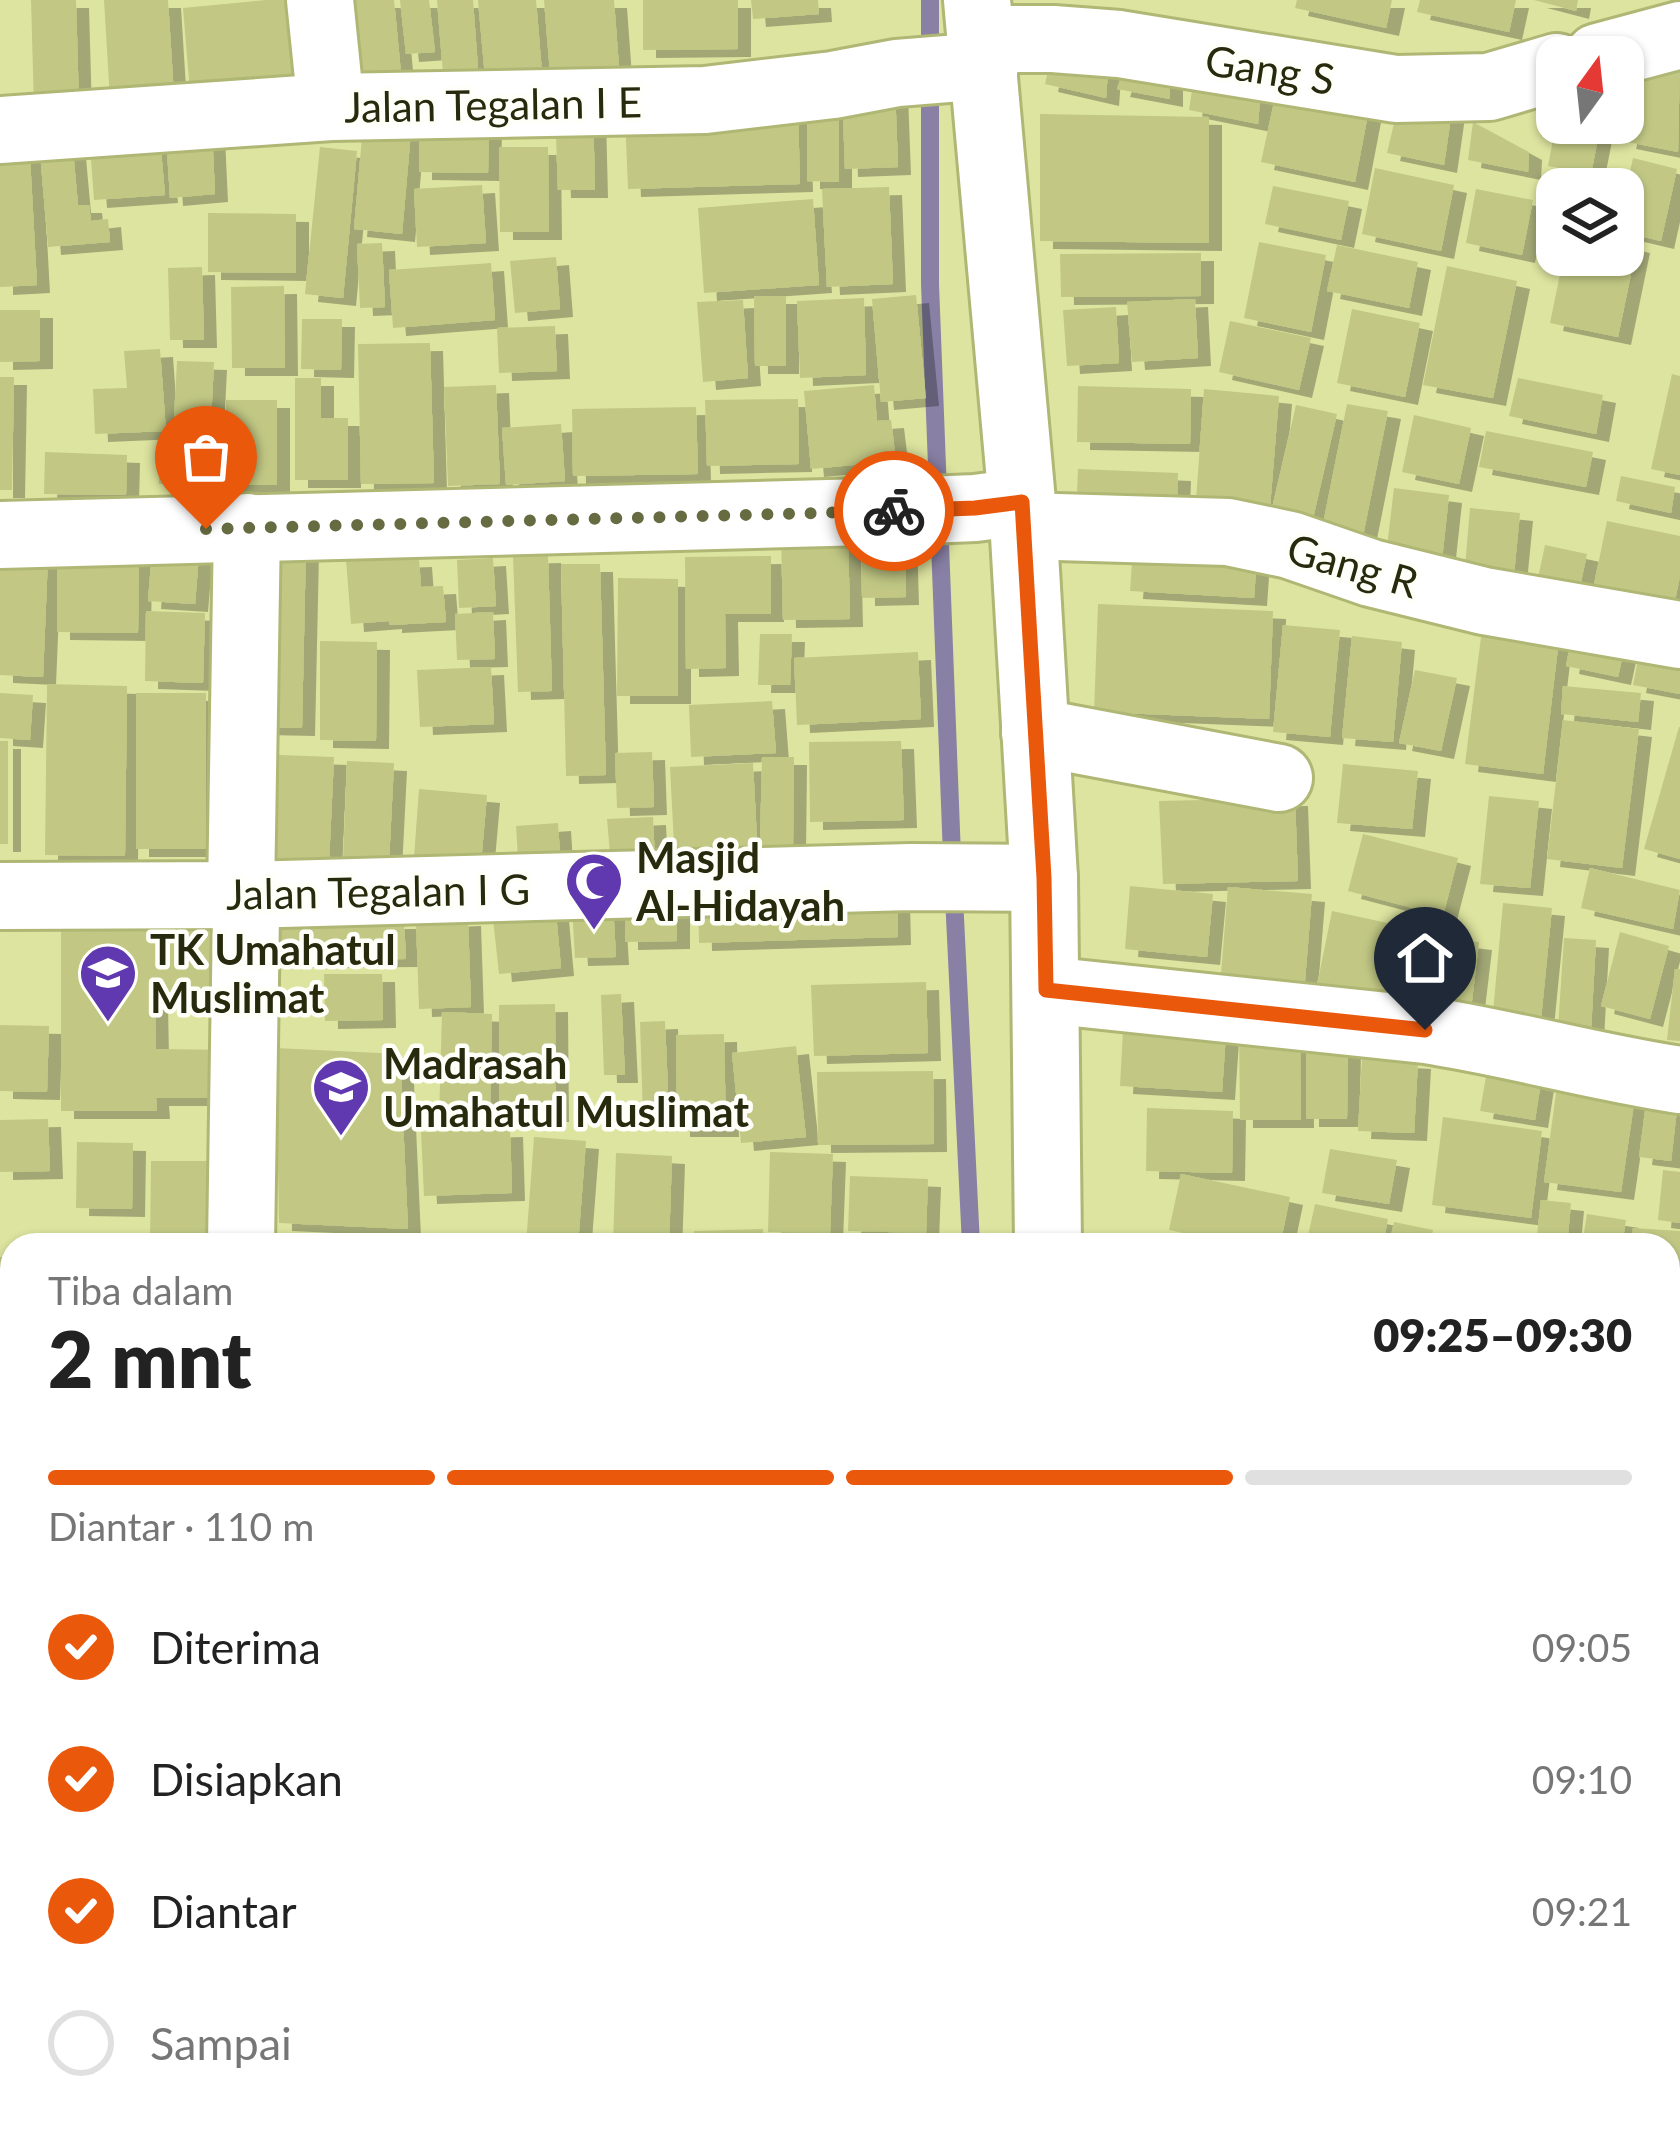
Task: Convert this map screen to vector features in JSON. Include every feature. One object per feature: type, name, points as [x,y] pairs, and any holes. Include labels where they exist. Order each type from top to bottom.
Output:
[{"type":"street","points":[[320,0],[331,106]]},
{"type":"street","points":[[1644,45],[1680,35]]},
{"type":"street","name":"Gang S","points":[[960,49],[1053,39],[1119,44],[1396,89],[1489,87],[1536,73]]},
{"type":"street","points":[[960,49],[1007,512],[1035,732],[1017,878],[1046,990],[1048,1233]]},
{"type":"street","name":"Jalan Tegalan I E","points":[[0,130],[331,106],[705,100],[833,85],[960,49]]},
{"type":"street","name":"Gang R","points":[[0,535],[1007,512],[1228,532],[1484,601],[1680,635]]},
{"type":"street","points":[[241,1233],[247,527]]},
{"type":"street","points":[[1035,732],[1279,778]]},
{"type":"street","name":"Jalan Tegalan I G","points":[[0,896],[241,896],[1017,878]]},
{"type":"street","points":[[1046,990],[1425,1030],[1680,1080]]},
{"type":"building","points":[[31,0],[76,0],[79,106],[34,107]]},
{"type":"building","points":[[104,0],[168,0],[174,96],[110,100]]},
{"type":"building","points":[[311,0],[319,92],[191,103],[183,8]]},
{"type":"building","points":[[329,0],[394,0],[403,94],[338,99]]},
{"type":"building","points":[[400,0],[429,0],[435,52],[406,54]]},
{"type":"building","points":[[437,0],[473,0],[479,83],[444,86]]},
{"type":"building","points":[[478,0],[536,0],[542,73],[485,77]]},
{"type":"building","points":[[544,0],[614,0],[619,68],[550,73]]},
{"type":"building","points":[[643,0],[738,0],[738,49],[643,50]]},
{"type":"building","points":[[751,0],[818,0],[819,14],[753,19]]},
{"type":"building","points":[[1297,0],[1392,0],[1386,28],[1295,8]]},
{"type":"building","points":[[1420,0],[1516,0],[1509,32],[1417,12]]},
{"type":"building","points":[[1534,0],[1578,0],[1576,11]]},
{"type":"building","points":[[1054,45],[1109,57],[1106,98],[1045,84]]},
{"type":"building","points":[[1644,54],[1680,58],[1678,152],[1638,144],[1644,144]]},
{"type":"building","points":[[1126,64],[1170,72],[1170,99],[1117,89]]},
{"type":"building","points":[[1195,70],[1261,88],[1258,124],[1189,110]]},
{"type":"building","points":[[1278,84],[1370,104],[1355,182],[1261,162]]},
{"type":"building","points":[[895,87],[898,167],[845,169],[842,89]]},
{"type":"building","points":[[807,100],[839,100],[839,182],[807,181]]},
{"type":"building","points":[[1399,102],[1452,110],[1444,165],[1387,153]]},
{"type":"building","points":[[593,110],[595,190],[558,190],[555,111]]},
{"type":"building","points":[[798,111],[800,184],[628,189],[625,115]]},
{"type":"building","points":[[1040,114],[1209,117],[1209,243],[1040,241]]},
{"type":"building","points":[[364,115],[412,120],[402,234],[354,229]]},
{"type":"building","points":[[419,119],[489,120],[488,173],[419,172]]},
{"type":"building","points":[[1473,122],[1529,152],[1528,172],[1468,160]]},
{"type":"building","points":[[159,128],[165,195],[94,200],[89,133]]},
{"type":"building","points":[[212,130],[215,194],[170,198],[166,134]]},
{"type":"building","points":[[29,139],[37,285],[0,287],[0,141]]},
{"type":"building","points":[[1552,144],[1597,144],[1592,168],[1548,166]]},
{"type":"building","points":[[320,147],[357,151],[343,298],[305,294]]},
{"type":"building","points":[[499,147],[548,147],[549,232],[500,232]]},
{"type":"building","points":[[73,150],[78,205],[89,205],[91,221],[108,219],[110,242],[48,247],[40,152]]},
{"type":"building","points":[[1633,158],[1677,169],[1661,241],[1644,237],[1644,168],[1631,168]]},
{"type":"building","points":[[1375,168],[1454,185],[1441,251],[1362,234]]},
{"type":"building","points":[[482,185],[486,243],[417,247],[414,189]]},
{"type":"building","points":[[1273,186],[1349,201],[1341,240],[1265,224]]},
{"type":"building","points":[[889,187],[893,284],[827,287],[822,189]]},
{"type":"building","points":[[1476,189],[1533,200],[1522,255],[1466,243]]},
{"type":"building","points":[[813,199],[819,285],[704,293],[698,208]]},
{"type":"building","points":[[208,213],[296,214],[296,273],[208,272]]},
{"type":"building","points":[[1259,242],[1326,255],[1311,332],[1244,318]]},
{"type":"building","points":[[382,243],[385,307],[360,308],[357,244]]},
{"type":"building","points":[[1337,245],[1418,262],[1409,308],[1327,291]]},
{"type":"building","points":[[1201,253],[1201,296],[1061,297],[1060,254]]},
{"type":"building","points":[[556,257],[560,309],[515,313],[510,261]]},
{"type":"building","points":[[491,263],[495,320],[393,328],[389,270]]},
{"type":"building","points":[[1447,266],[1517,281],[1493,398],[1423,385]]},
{"type":"building","points":[[202,267],[204,340],[170,340],[168,268]]},
{"type":"building","points":[[1560,276],[1631,276],[1618,337],[1550,323]]},
{"type":"building","points":[[284,286],[285,368],[232,368],[231,287]]},
{"type":"building","points":[[916,295],[926,398],[881,402],[872,299]]},
{"type":"building","points":[[754,296],[786,296],[786,366],[755,366]]},
{"type":"building","points":[[864,298],[866,375],[800,378],[797,301]]},
{"type":"building","points":[[1195,299],[1198,358],[1132,362],[1127,302]]},
{"type":"building","points":[[743,300],[748,378],[703,382],[697,302]]},
{"type":"building","points":[[1116,307],[1119,363],[1067,366],[1063,310]]},
{"type":"building","points":[[1352,309],[1420,323],[1405,397],[1337,383]]},
{"type":"building","points":[[0,310],[40,310],[40,361],[0,362]]},
{"type":"building","points":[[302,319],[342,319],[341,370],[301,369]]},
{"type":"building","points":[[1230,321],[1311,338],[1299,390],[1219,372]]},
{"type":"building","points":[[555,326],[557,371],[499,373],[497,328]]},
{"type":"building","points":[[430,343],[434,483],[361,484],[358,344]]},
{"type":"building","points":[[160,349],[166,431],[95,434],[93,389],[127,388],[124,351]]},
{"type":"building","points":[[177,361],[214,362],[211,422],[174,420]]},
{"type":"building","points":[[1672,374],[1680,376],[1680,475],[1651,469]]},
{"type":"building","points":[[0,377],[14,377],[12,490],[0,490]]},
{"type":"building","points":[[295,378],[321,378],[321,418],[348,418],[348,480],[295,480]]},
{"type":"building","points":[[1518,378],[1603,395],[1596,434],[1509,416]]},
{"type":"building","points":[[496,385],[500,484],[448,486],[444,387]]},
{"type":"building","points":[[874,385],[877,421],[891,420],[896,461],[811,469],[804,391]]},
{"type":"building","points":[[1078,386],[1191,389],[1190,444],[1077,442]]},
{"type":"building","points":[[1204,389],[1279,396],[1269,520],[1195,514]]},
{"type":"building","points":[[798,399],[799,464],[707,466],[705,400]]},
{"type":"building","points":[[226,400],[277,400],[277,485],[225,485]]},
{"type":"building","points":[[1347,404],[1388,411],[1358,561],[1317,554]]},
{"type":"building","points":[[1296,405],[1337,414],[1311,527],[1270,517]]},
{"type":"building","points":[[696,407],[698,474],[573,476],[572,409]]},
{"type":"building","points":[[1414,415],[1471,428],[1459,484],[1402,472]]},
{"type":"building","points":[[561,424],[565,481],[506,485],[502,428]]},
{"type":"building","points":[[1486,431],[1593,452],[1586,487],[1479,467]]},
{"type":"building","points":[[159,437],[206,437],[207,484],[159,484]]},
{"type":"building","points":[[45,452],[127,455],[126,495],[44,494]]},
{"type":"building","points":[[1078,469],[1178,473],[1176,522],[1076,518]]},
{"type":"building","points":[[1621,476],[1675,487],[1671,513],[1616,501]]},
{"type":"building","points":[[1394,488],[1449,495],[1440,578],[1384,572]]},
{"type":"building","points":[[1470,508],[1520,513],[1513,584],[1464,579]]},
{"type":"building","points":[[1607,521],[1680,536],[1680,576],[1671,620],[1590,604]]},
{"type":"building","points":[[904,530],[906,597],[862,598],[861,531]]},
{"type":"building","points":[[848,533],[850,619],[783,620],[781,535]]},
{"type":"building","points":[[1134,533],[1258,541],[1254,598],[1130,591]]},
{"type":"building","points":[[153,539],[200,542],[195,604],[148,601]]},
{"type":"building","points":[[389,543],[390,560],[419,559],[421,587],[443,586],[446,622],[351,624],[345,546]]},
{"type":"building","points":[[256,544],[306,545],[302,728],[253,727]]},
{"type":"building","points":[[1545,545],[1587,554],[1575,610],[1533,601]]},
{"type":"building","points":[[57,552],[139,553],[138,633],[57,632]]},
{"type":"building","points":[[0,553],[48,556],[43,677],[0,675]]},
{"type":"building","points":[[548,555],[552,691],[518,692],[513,556]]},
{"type":"building","points":[[771,556],[771,614],[725,614],[726,668],[686,669],[685,557]]},
{"type":"building","points":[[493,558],[496,606],[459,608],[457,560]]},
{"type":"building","points":[[561,564],[600,564],[606,775],[566,776]]},
{"type":"building","points":[[618,578],[678,579],[678,696],[617,696]]},
{"type":"building","points":[[1098,604],[1273,611],[1269,719],[1094,712]]},
{"type":"building","points":[[146,611],[205,613],[203,683],[145,681]]},
{"type":"building","points":[[493,612],[495,659],[457,660],[455,614]]},
{"type":"building","points":[[1283,625],[1340,630],[1330,737],[1273,732]]},
{"type":"building","points":[[1482,629],[1559,639],[1543,774],[1465,764]]},
{"type":"building","points":[[760,634],[792,634],[790,685],[758,685]]},
{"type":"building","points":[[1572,634],[1625,645],[1618,677],[1566,666]]},
{"type":"building","points":[[1352,636],[1402,642],[1393,742],[1342,738]]},
{"type":"building","points":[[320,641],[377,642],[376,741],[320,740]]},
{"type":"building","points":[[1641,644],[1680,653],[1680,694],[1633,685]]},
{"type":"building","points":[[918,652],[921,719],[797,725],[794,658]]},
{"type":"building","points":[[491,667],[494,724],[420,727],[417,670]]},
{"type":"building","points":[[1415,670],[1457,678],[1441,751],[1399,743]]},
{"type":"building","points":[[47,684],[127,686],[125,856],[45,855]]},
{"type":"building","points":[[1563,686],[1641,693],[1638,722],[1561,714]]},
{"type":"building","points":[[0,693],[33,695],[30,740],[0,738]]},
{"type":"building","points":[[136,693],[206,693],[206,849],[136,849]]},
{"type":"building","points":[[772,701],[776,753],[691,757],[689,705]]},
{"type":"building","points":[[1563,720],[1639,729],[1622,868],[1547,859]]},
{"type":"building","points":[[1680,727],[1680,859],[1644,849]]},
{"type":"building","points":[[0,741],[8,741],[8,844],[0,844]]},
{"type":"building","points":[[901,741],[904,820],[810,822],[809,742]]},
{"type":"building","points":[[652,752],[654,807],[617,808],[615,753]]},
{"type":"building","points":[[254,754],[334,757],[329,862],[249,858]]},
{"type":"building","points":[[762,757],[794,757],[793,846],[760,845]]},
{"type":"building","points":[[347,761],[394,763],[389,862],[343,860]]},
{"type":"building","points":[[753,763],[758,859],[675,864],[670,767]]},
{"type":"building","points":[[1343,764],[1418,771],[1412,829],[1337,823]]},
{"type":"building","points":[[419,789],[487,795],[481,863],[414,857]]},
{"type":"building","points":[[1489,796],[1539,801],[1530,888],[1480,884]]},
{"type":"building","points":[[1295,798],[1298,881],[1163,884],[1159,801]]},
{"type":"building","points":[[653,817],[655,862],[611,865],[607,819]]},
{"type":"building","points":[[558,823],[561,870],[519,873],[516,826]]},
{"type":"building","points":[[1363,834],[1458,858],[1443,916],[1348,891]]},
{"type":"building","points":[[1590,868],[1680,890],[1673,929],[1581,908]]},
{"type":"building","points":[[1130,886],[1213,894],[1207,957],[1125,949]]},
{"type":"building","points":[[1228,887],[1312,894],[1304,993],[1220,986]]},
{"type":"building","points":[[897,895],[898,937],[699,943],[698,900]]},
{"type":"building","points":[[625,903],[677,903],[677,941],[625,942]]},
{"type":"building","points":[[1503,903],[1552,908],[1539,1039],[1491,1034]]},
{"type":"building","name":"Masjid Al-Hidayah","points":[[613,905],[616,957],[575,958],[572,908]]},
{"type":"building","points":[[1332,911],[1411,928],[1392,1012],[1315,995]]},
{"type":"building","points":[[556,913],[561,968],[499,974],[493,919]]},
{"type":"building","name":"TK Umahatul Muslimat","points":[[230,916],[230,998],[155,998],[156,1049],[232,1050],[232,1098],[156,1098],[157,1111],[61,1111],[61,919]]},
{"type":"building","points":[[468,918],[471,1007],[419,1009],[416,920]]},
{"type":"building","points":[[404,921],[406,959],[275,960],[274,922]]},
{"type":"building","points":[[1620,932],[1669,946],[1650,1019],[1601,1006]]},
{"type":"building","points":[[1427,936],[1479,942],[1471,1009],[1419,1004]]},
{"type":"building","points":[[1564,938],[1596,940],[1591,1031],[1558,1028]]},
{"type":"building","points":[[1675,969],[1680,969],[1680,1041],[1667,1040]]},
{"type":"building","points":[[324,974],[382,974],[383,1020],[325,1021]]},
{"type":"building","points":[[926,982],[928,1053],[814,1056],[811,985]]},
{"type":"building","points":[[621,994],[625,1075],[604,1075],[601,995]]},
{"type":"building","points":[[555,1004],[556,1114],[499,1114],[499,1005]]},
{"type":"building","points":[[442,1012],[492,1014],[490,1119],[439,1118]]},
{"type":"building","points":[[1124,1012],[1227,1019],[1222,1092],[1120,1086]]},
{"type":"building","points":[[665,1021],[669,1115],[643,1117],[640,1022]]},
{"type":"building","points":[[1239,1024],[1300,1024],[1301,1120],[1240,1120]]},
{"type":"building","points":[[0,1025],[49,1026],[47,1092],[0,1091]]},
{"type":"building","points":[[1306,1033],[1348,1034],[1347,1119],[1306,1119]]},
{"type":"building","points":[[724,1034],[726,1129],[677,1129],[676,1035]]},
{"type":"building","points":[[796,1046],[806,1137],[741,1143],[732,1053]]},
{"type":"building","name":"Madrasah Umahatul Muslimat","points":[[276,1048],[400,1054],[408,1229],[279,1223]]},
{"type":"building","points":[[1362,1058],[1418,1061],[1414,1133],[1358,1131]]},
{"type":"building","points":[[1489,1059],[1543,1069],[1535,1120],[1480,1111]]},
{"type":"building","points":[[933,1071],[934,1144],[818,1145],[817,1072]]},
{"type":"building","points":[[1559,1071],[1637,1083],[1621,1192],[1544,1182]]},
{"type":"building","points":[[1648,1088],[1679,1092],[1671,1161],[1639,1157]]},
{"type":"building","points":[[1147,1108],[1233,1111],[1232,1173],[1146,1171]]},
{"type":"building","points":[[1443,1117],[1542,1131],[1531,1218],[1432,1205]]},
{"type":"building","points":[[48,1119],[50,1171],[0,1172],[0,1120]]},
{"type":"building","points":[[510,1129],[512,1193],[424,1196],[421,1132]]},
{"type":"building","points":[[534,1137],[586,1141],[579,1233],[527,1233]]},
{"type":"building","points":[[77,1142],[133,1143],[132,1209],[76,1208]]},
{"type":"building","points":[[1330,1149],[1397,1160],[1389,1204],[1322,1193]]},
{"type":"building","points":[[770,1152],[833,1154],[830,1233],[768,1232]]},
{"type":"building","points":[[616,1153],[672,1156],[669,1233],[613,1233]]},
{"type":"building","points":[[151,1161],[216,1161],[214,1233],[150,1233]]},
{"type":"building","points":[[1663,1170],[1680,1172],[1680,1223],[1658,1220]]},
{"type":"building","points":[[1181,1174],[1290,1197],[1282,1233],[1169,1230]]},
{"type":"building","points":[[850,1176],[928,1179],[926,1233],[848,1231]]},
{"type":"building","points":[[1541,1200],[1571,1203],[1568,1233],[1537,1233]]},
{"type":"building","points":[[1315,1204],[1388,1219],[1385,1233],[1309,1233]]},
{"type":"building","points":[[1587,1214],[1626,1220],[1624,1233],[1584,1233]]},
{"type":"building","points":[[1394,1222],[1433,1230],[1432,1233],[1392,1233]]},
{"type":"building","points":[[1633,1228],[1680,1231],[1680,1233],[1633,1233]]},
{"type":"building","points":[[763,1229],[763,1233],[694,1233]]},
{"type":"waterway","points":[[930,0],[930,284],[970,1233]]},
{"type":"way so far","points":[[206,529],[894,511]]},
{"type":"place","name":"Masjid Al-Hidayah","points":[[594,932]]},
{"type":"place","name":"TK Umahatul Muslimat","points":[[108,1024]]},
{"type":"place","name":"Madrasah Umahatul Muslimat","points":[[341,1138]]},
{"type":"route","points":[[894,511],[1022,502],[1046,990],[1425,1030]]}]
